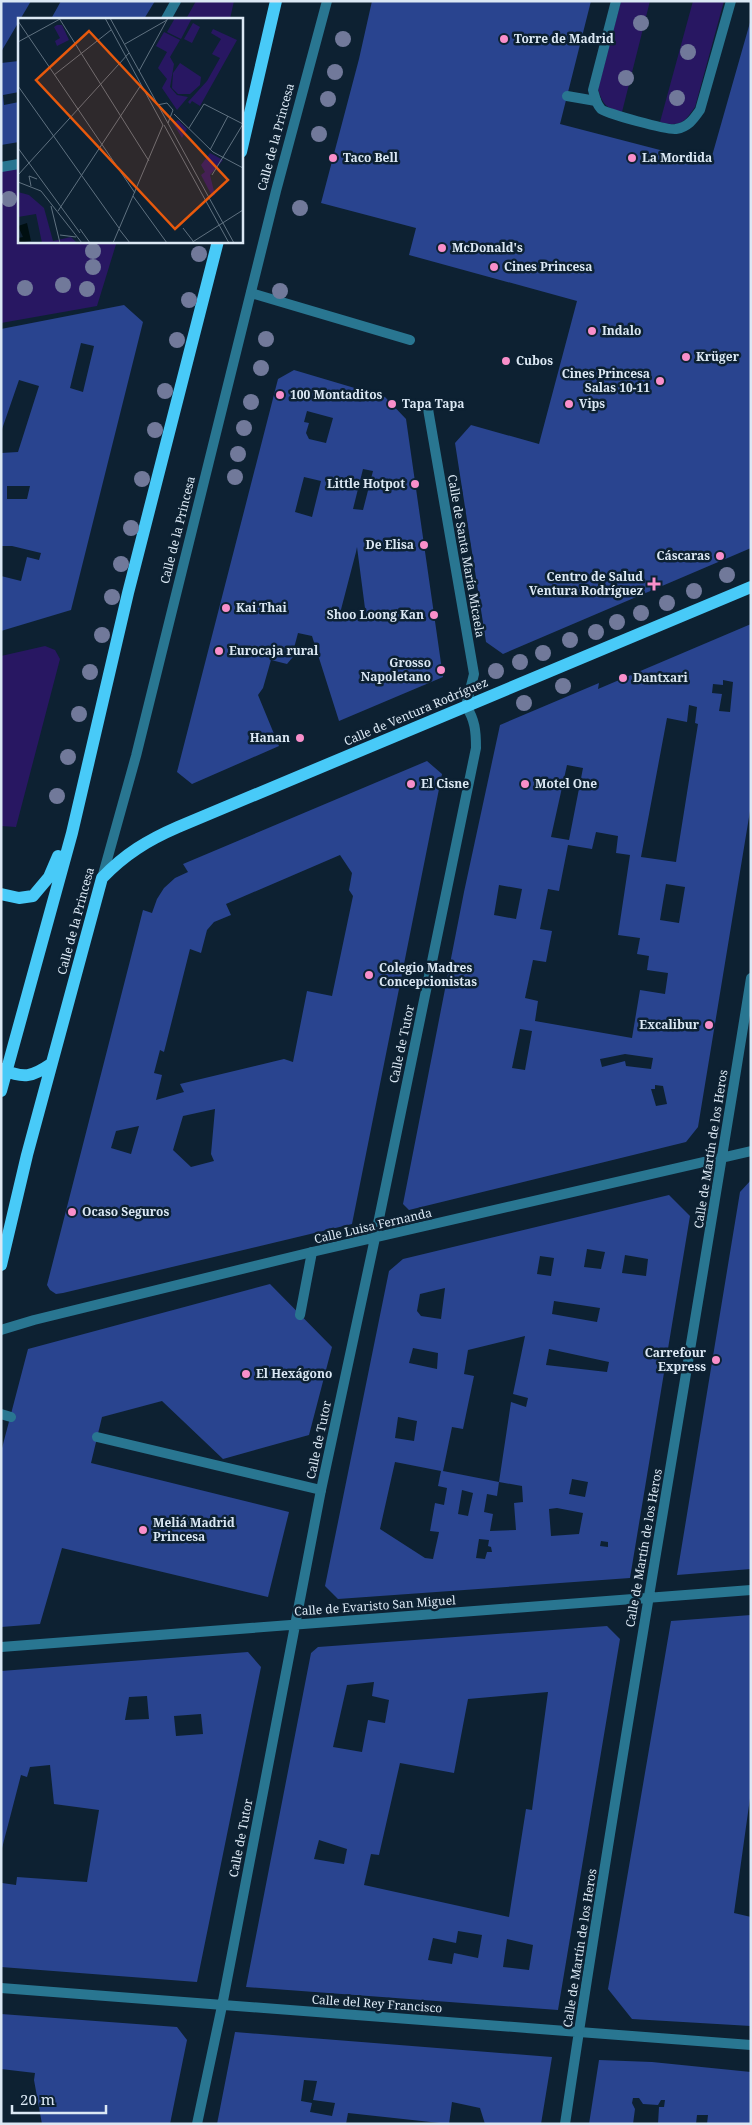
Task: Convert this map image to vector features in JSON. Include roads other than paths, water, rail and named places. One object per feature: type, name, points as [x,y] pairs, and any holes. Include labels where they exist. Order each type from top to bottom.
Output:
[{"type":"main road","points":[[242,148],[276,1]]},
{"type":"main road","points":[[1,1090],[4,1070],[72,833],[128,593],[218,242]]},
{"type":"main road","name":"Calle de Ventura Rodríguez","points":[[102,878],[130,852],[149,840],[751,587]]},
{"type":"main road","points":[[1,894],[18,898],[33,896],[49,877],[60,852],[72,833]]},
{"type":"main road","name":"Calle de la Princesa","points":[[1,1265],[27,1155],[102,878]]},
{"type":"main road","points":[[4,1070],[24,1076],[33,1075],[51,1064]]},
{"type":"street","points":[[167,18],[176,1]]},
{"type":"street","name":"Calle de la Princesa","points":[[102,878],[136,756],[251,293],[327,1]]},
{"type":"street","points":[[616,1],[593,90],[596,101],[602,110],[607,112],[675,130],[690,124],[700,110],[731,1]]},
{"type":"street","points":[[567,96],[596,101]]},
{"type":"street","points":[[1,167],[18,164]]},
{"type":"street","points":[[251,293],[410,340]]},
{"type":"street","name":"Calle de Santa María Micaela","points":[[428,409],[474,674],[466,706]]},
{"type":"street","name":"Calle de Tutor","points":[[197,2124],[222,2006],[320,1490],[375,1238],[476,748],[476,729],[473,716],[466,706]]},
{"type":"street","name":"Calle de Martín de los Heros","points":[[565,2124],[648,1597],[751,978]]},
{"type":"street","name":"Calle Luisa Fernanda","points":[[1,1330],[34,1320],[312,1252],[751,1150]]},
{"type":"street","points":[[300,1315],[312,1252]]},
{"type":"street","points":[[97,1437],[320,1490]]},
{"type":"street","name":"Calle de Evaristo San Miguel","points":[[1,1647],[751,1590]]},
{"type":"street","name":"Calle del Rey Francisco","points":[[1,1988],[751,2045]]},
{"type":"place","name":"Torre de Madrid","points":[[504,39]]},
{"type":"place","name":"Taco Bell","points":[[333,158]]},
{"type":"place","name":"La Mordida","points":[[632,158]]},
{"type":"place","name":"McDonald's","points":[[442,248]]},
{"type":"place","name":"Cines Princesa","points":[[494,267]]},
{"type":"place","name":"Indalo","points":[[592,331]]},
{"type":"place","name":"Krüger","points":[[686,357]]},
{"type":"place","name":"Cubos","points":[[506,361]]},
{"type":"place","name":"Cines Princesa Salas 10-11","points":[[660,381]]},
{"type":"place","name":"100 Montaditos","points":[[280,395]]},
{"type":"place","name":"Tapa Tapa","points":[[392,404]]},
{"type":"place","name":"Vips","points":[[569,404]]},
{"type":"place","name":"Little Hotpot","points":[[415,484]]},
{"type":"place","name":"De Elisa","points":[[424,545]]},
{"type":"place","name":"Cáscaras","points":[[720,556]]},
{"type":"place","name":"Centro de Salud Ventura Rodríguez","points":[[654,584]]},
{"type":"place","name":"Kai Thai","points":[[226,608]]},
{"type":"place","name":"Shoo Loong Kan","points":[[434,615]]},
{"type":"place","name":"Eurocaja rural","points":[[219,651]]},
{"type":"place","name":"Grosso Napoletano","points":[[441,670]]},
{"type":"place","name":"Dantxari","points":[[623,678]]},
{"type":"place","name":"Hanan","points":[[300,738]]},
{"type":"place","name":"El Cisne","points":[[411,784]]},
{"type":"place","name":"Motel One","points":[[525,784]]},
{"type":"place","name":"Colegio Madres Concepcionistas","points":[[369,975]]},
{"type":"place","name":"Excalibur","points":[[709,1025]]},
{"type":"place","name":"Ocaso Seguros","points":[[72,1212]]},
{"type":"place","name":"Carrefour Express","points":[[716,1360]]},
{"type":"place","name":"El Hexágono","points":[[246,1374]]},
{"type":"place","name":"Meliá Madrid Princesa","points":[[143,1530]]}]
